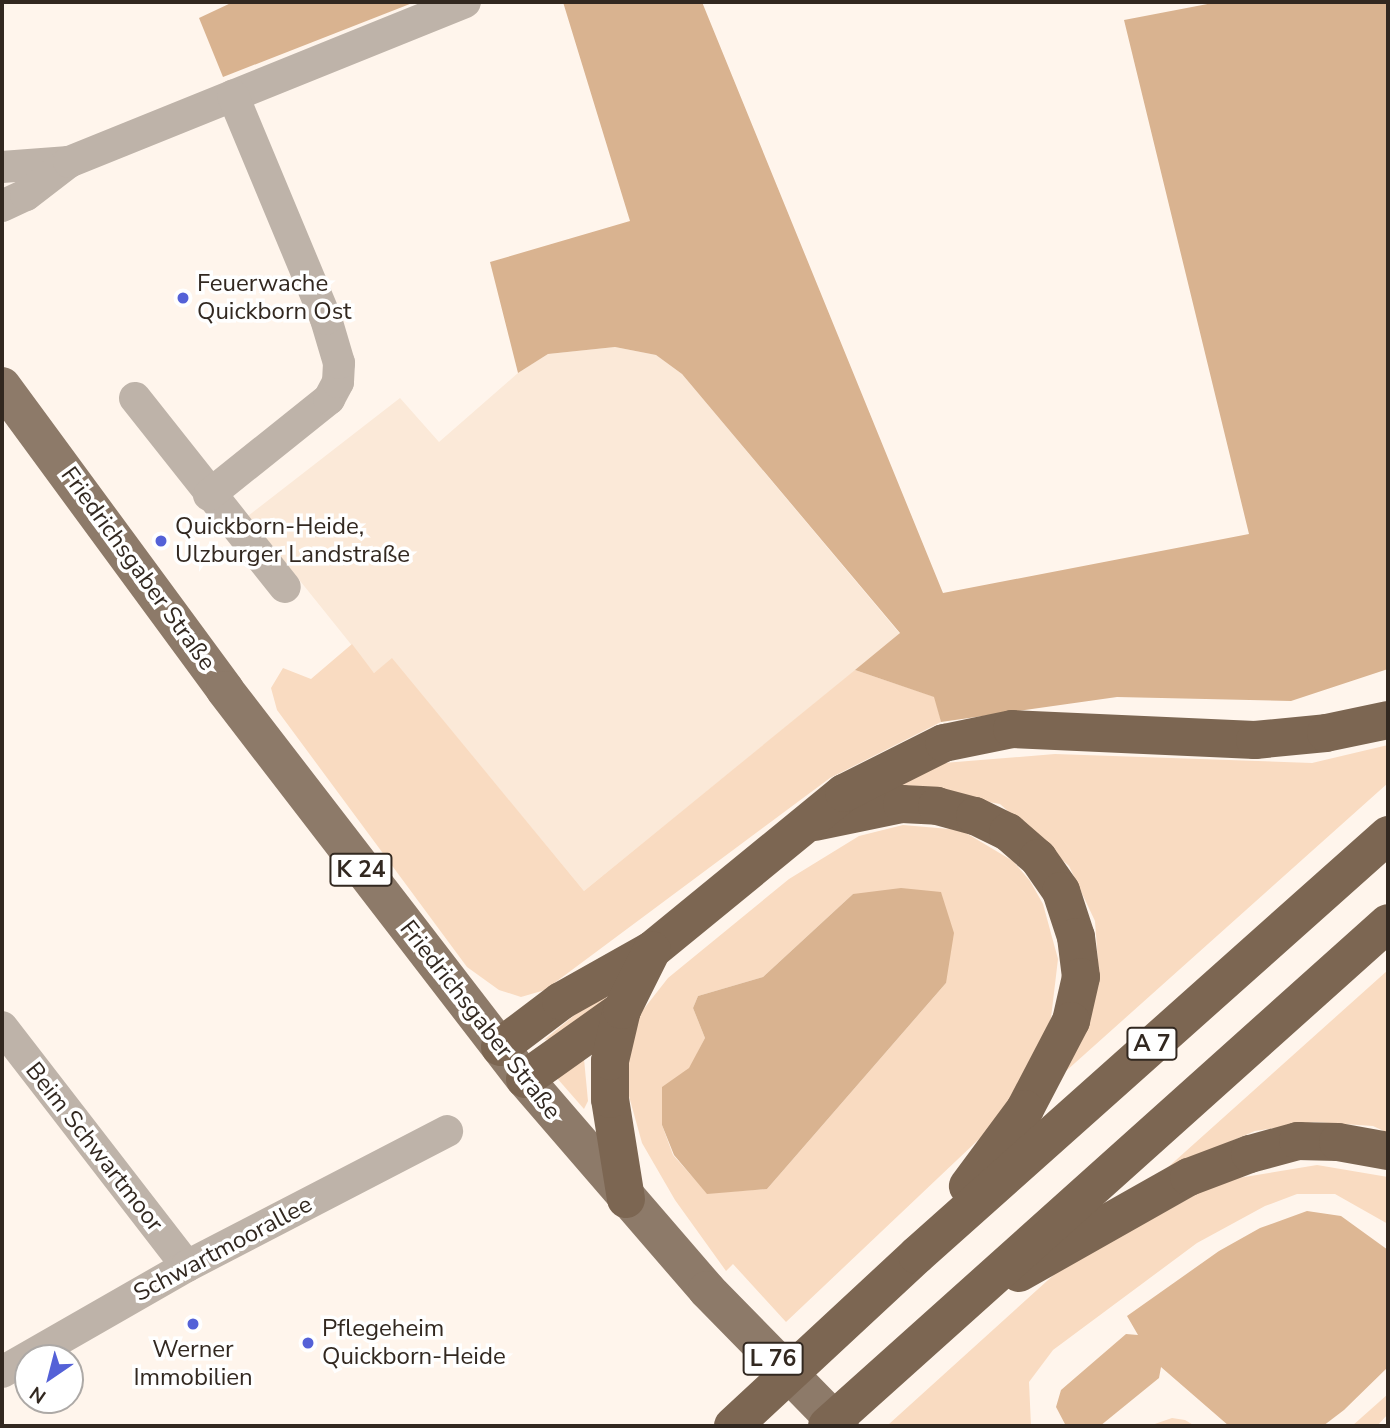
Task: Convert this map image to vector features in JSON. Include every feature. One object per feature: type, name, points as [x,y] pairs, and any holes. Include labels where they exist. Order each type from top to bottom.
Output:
[{"type":"highway","points":[[500,1047],[561,1001],[652,950],[813,822],[844,793],[891,766],[944,743],[1012,729],[1255,740],[1326,733],[1388,720]]},
{"type":"highway","points":[[813,822],[902,804],[937,806],[975,816],[1007,832],[1038,858],[1061,891],[1076,937],[1080,977],[1071,1021],[1052,1063],[1025,1109],[917,1255]]},
{"type":"highway","name":"A 7","points":[[733,1426],[917,1255],[1388,835]]},
{"type":"highway","name":"A 7","points":[[827,1426],[934,1326],[1388,923]]},
{"type":"highway","points":[[626,1199],[610,1098],[610,1061],[622,1010],[652,950]]},
{"type":"highway","points":[[525,1079],[622,1010]]},
{"type":"highway","points":[[934,1326],[1083,1234],[1189,1177],[1298,1141],[1338,1142],[1388,1151]]},
{"type":"main road","name":"Friedrichsgaber Straße","points":[[2,385],[225,690],[525,1079],[707,1290],[840,1426]]},
{"type":"street","points":[[2,230],[14,200],[69,162],[465,2]]},
{"type":"street","points":[[209,495],[329,399],[338,382],[339,363],[326,319],[233,96]]},
{"type":"street","points":[[2,167],[69,162]]},
{"type":"street","points":[[135,398],[209,495],[285,587]]},
{"type":"street","name":"Beim Schwartmoor","points":[[2,1027],[187,1266]]},
{"type":"street","name":"Schwartmoorallee","points":[[2,1372],[187,1266],[447,1131]]},
{"type":"shaded area","points":[[233,2],[415,2],[223,77],[199,18]]},
{"type":"shaded area","points":[[563,2],[702,2],[943,593],[1249,534],[1124,20],[1218,2],[1388,2],[1388,669],[1291,701],[1117,697],[941,722],[934,697],[855,670],[900,633],[682,374],[656,355],[615,347],[548,354],[518,373],[490,262],[630,221]]},
{"type":"shaded area","points":[[615,347],[656,355],[682,374],[900,634],[584,891],[392,659],[374,673],[248,516],[400,398],[439,442],[518,373],[548,354]]},
{"type":"shaded area","points":[[352,644],[374,673],[392,658],[584,891],[855,670],[935,697],[941,722],[830,778],[545,990],[521,997],[499,990],[467,967],[277,710],[271,688],[283,668],[311,679]]},
{"type":"shaded area","points":[[1388,745],[1388,783],[1066,1071],[1099,977],[1095,921],[1069,866],[1000,804],[921,790],[861,797],[931,764],[1055,754],[1312,763]]},
{"type":"shaded area","points":[[903,825],[961,830],[1013,861],[1030,881],[1043,904],[1058,959],[1051,1018],[1042,1046],[995,1124],[786,1322],[733,1264],[726,1271],[675,1200],[642,1143],[622,1071],[639,1015],[668,978],[789,879],[859,836]],"holes":[[[853,894],[946,983],[767,1189],[707,1193],[673,1155],[662,1125],[705,1038],[693,1008],[698,996],[763,977]]]},
{"type":"shaded area","points":[[901,888],[941,892],[954,933],[946,983],[767,1189],[707,1194],[674,1155],[662,1125],[662,1087],[689,1068],[705,1038],[693,1008],[698,996],[763,977],[853,894]]},
{"type":"shaded area","points":[[1388,970],[1388,1133],[1373,1126],[1314,1122],[1255,1131],[1166,1169]]},
{"type":"shaded area","points":[[616,981],[605,1000],[556,1038],[544,1040]]},
{"type":"shaded area","points":[[584,1059],[588,1101],[584,1109],[556,1077]]},
{"type":"shaded area","points":[[1317,1165],[1388,1177],[1388,1224],[1335,1194],[1297,1194],[1265,1206],[1197,1243],[1053,1350],[1029,1382],[1031,1426],[889,1424],[1058,1271],[1220,1181]]},
{"type":"shaded area","points":[[1307,1211],[1341,1216],[1388,1250],[1388,1367],[1344,1410],[1323,1426],[1229,1426],[1161,1367],[1159,1378],[1100,1426],[1066,1426],[1056,1407],[1061,1390],[1126,1334],[1138,1335],[1127,1316],[1219,1251],[1260,1228]]},
{"type":"shaded area","points":[[1388,1394],[1388,1414],[1377,1426],[1352,1426]]},
{"type":"shaded area","points":[[1172,1418],[1185,1420],[1195,1426],[1149,1426]]},
{"type":"place","name":"Feuerwache Quickborn Ost","points":[[183,298]]},
{"type":"place","name":"Quickborn-Heide, Ulzburger Landstraße","points":[[161,541]]},
{"type":"place","name":"Werner Immobilien","points":[[193,1324]]},
{"type":"place","name":"Pflegeheim Quickborn-Heide","points":[[308,1343]]}]
